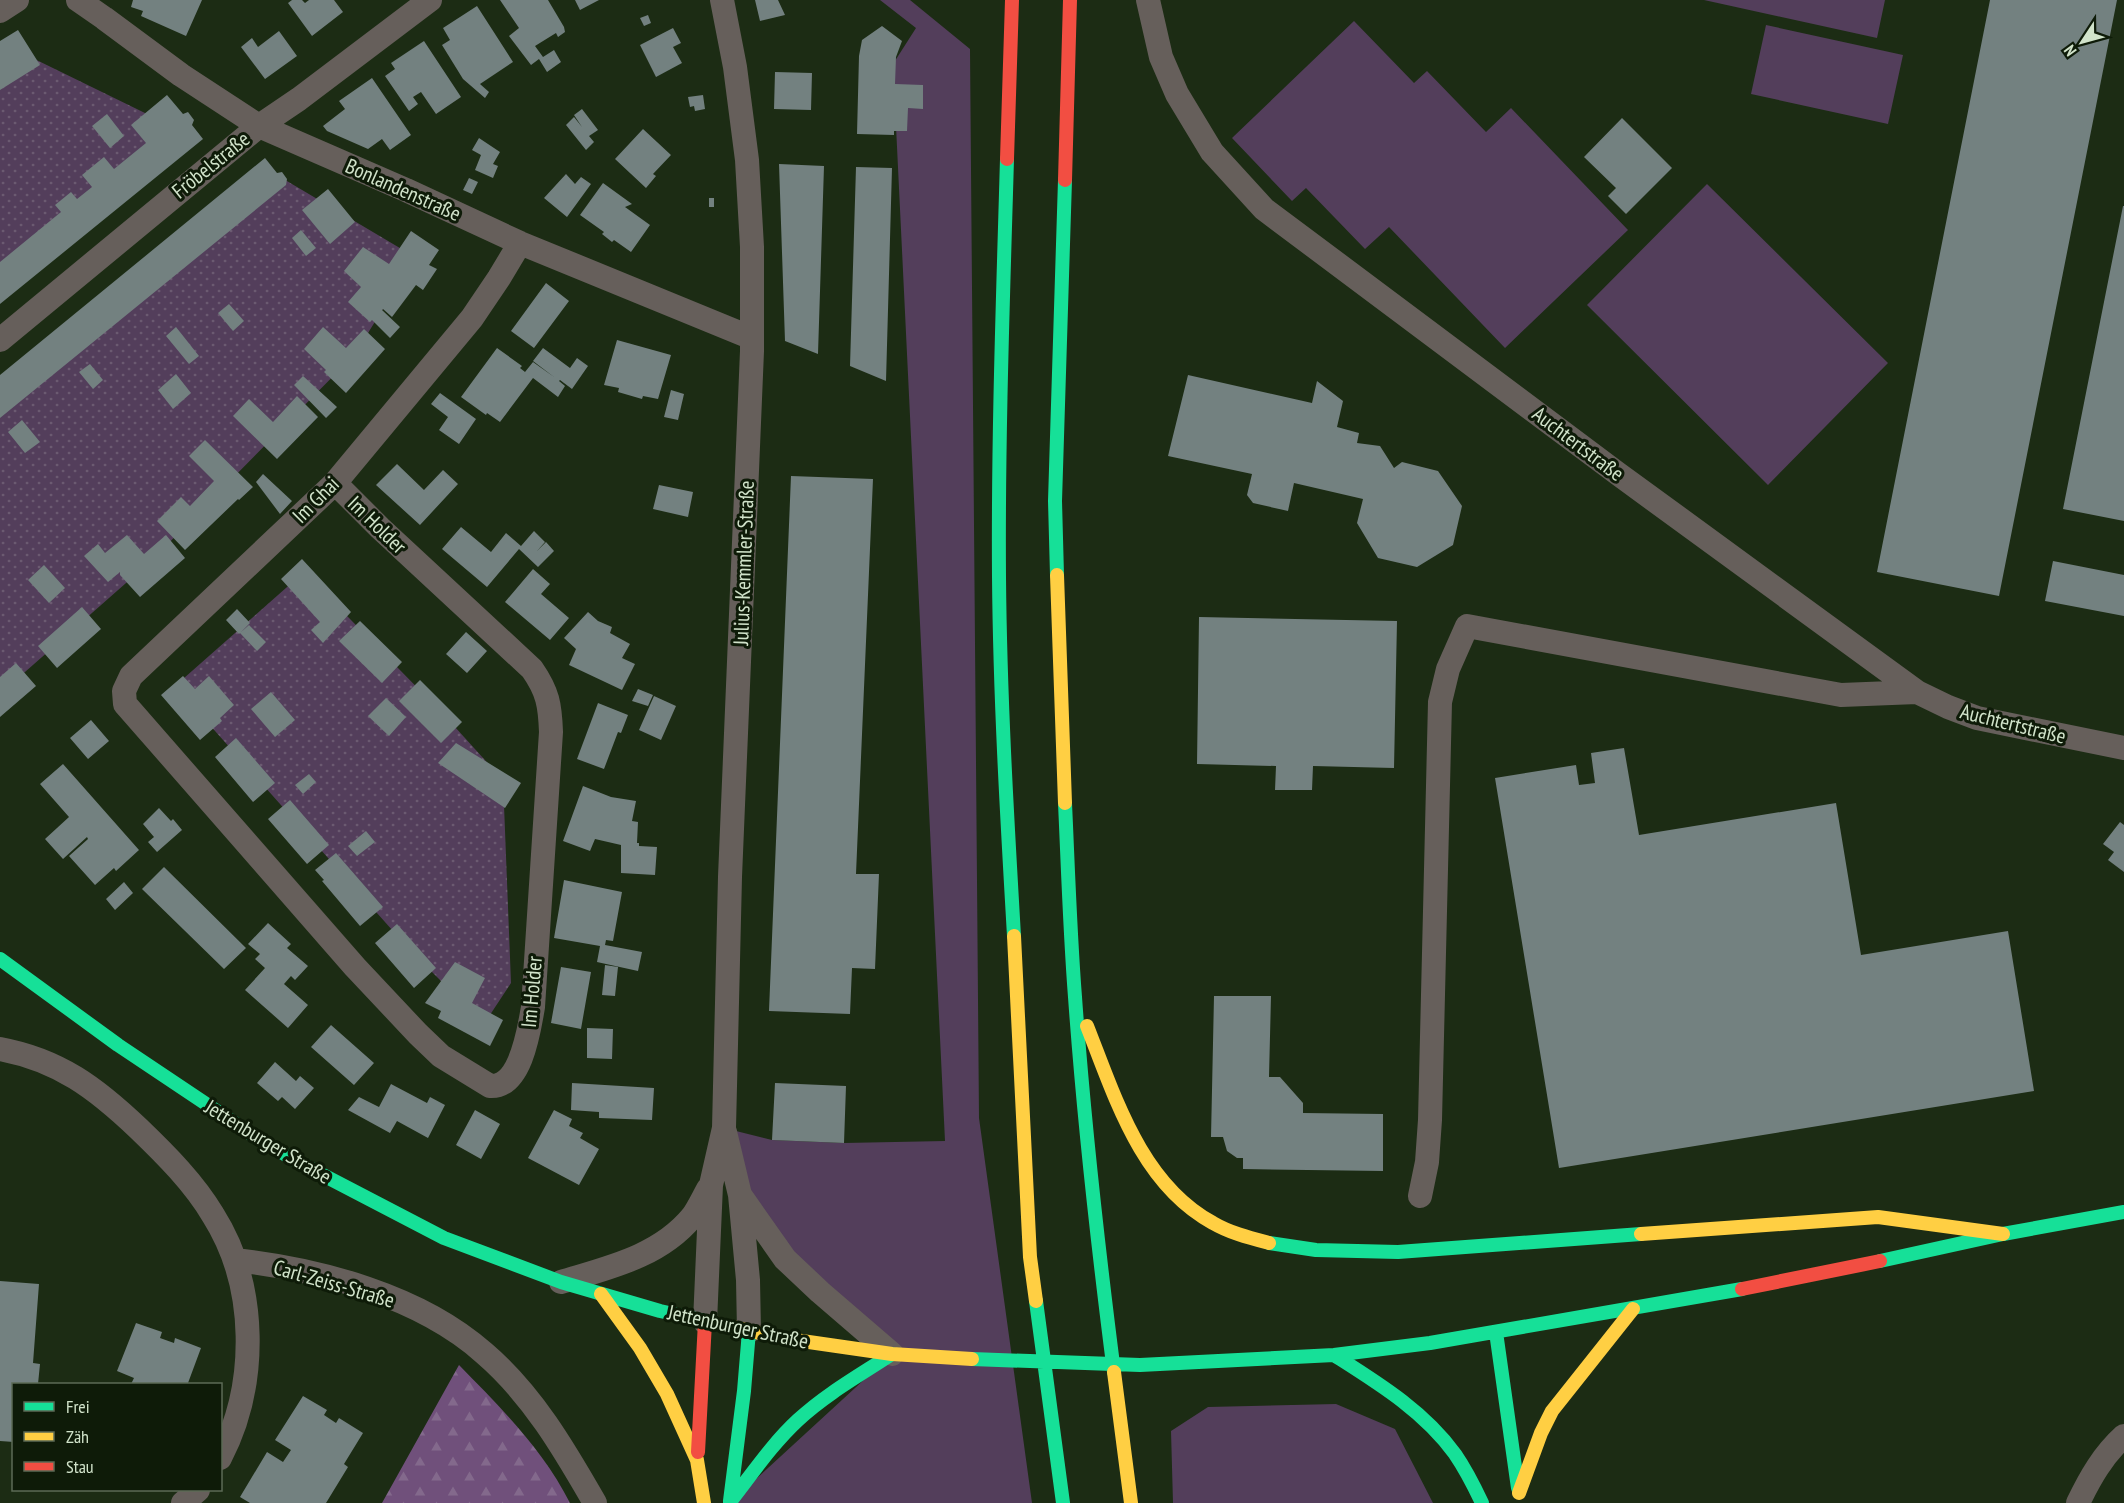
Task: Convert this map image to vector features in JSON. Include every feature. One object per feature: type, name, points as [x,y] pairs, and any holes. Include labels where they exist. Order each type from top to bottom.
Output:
[{"type":"main road","points":[[1012,0],[999,411],[999,579],[1004,750],[1030,1257],[1063,1503]]},
{"type":"main road","points":[[1070,0],[1055,501],[1061,738],[1075,996],[1096,1240],[1131,1503]]},
{"type":"main road","name":"Jettenburger Straße","points":[[0,959],[210,1108],[298,1162],[444,1238],[561,1282],[601,1294],[705,1322],[840,1347],[918,1357],[1140,1365],[1334,1355],[1496,1332],[1633,1309],[1843,1269],[2003,1233]]},
{"type":"main road","points":[[1075,996],[1130,1129],[1156,1171],[1181,1202],[1217,1227],[1253,1241],[1327,1252],[1398,1252],[1878,1217],[2003,1233],[2124,1212]]},
{"type":"main road","points":[[601,1294],[652,1366],[668,1394],[697,1460]]},
{"type":"main road","points":[[1519,1498],[1541,1432],[1552,1411],[1633,1309]]},
{"type":"main road","points":[[704,1503],[697,1460],[705,1322]]},
{"type":"main road","points":[[730,1502],[749,1331]]},
{"type":"main road","points":[[1496,1332],[1519,1498]]},
{"type":"main road","points":[[730,1502],[780,1438],[797,1421],[892,1354]]},
{"type":"main road","points":[[1334,1355],[1407,1403],[1444,1439],[1471,1475],[1482,1503]]},
{"type":"street","points":[[0,11],[17,0]]},
{"type":"street","name":"Bonlandenstraße","points":[[78,0],[109,9],[181,75],[259,126],[520,243],[752,338]]},
{"type":"street","name":"Fröbelstraße","points":[[0,340],[259,126],[307,93],[430,0]]},
{"type":"street","name":"Julius-Kemmler-Straße","points":[[705,1322],[711,1185],[724,1128],[730,877],[752,338],[752,247],[747,160],[735,68],[722,0]]},
{"type":"street","name":"Auchtertstraße","points":[[1148,0],[1161,57],[1177,94],[1212,152],[1264,209],[1627,480],[1917,692],[1977,718],[2124,748]]},
{"type":"street","name":"Im Ghai","points":[[155,736],[125,704],[124,691],[131,676],[334,483],[472,318],[520,243]]},
{"type":"street","name":"Im Holder","points":[[155,736],[347,959],[418,1034],[441,1056],[490,1086],[498,1086],[506,1082],[524,1051],[533,1007],[551,732],[550,705],[543,684],[532,669],[334,483]]},
{"type":"street","points":[[1420,1196],[1427,1162],[1430,1120],[1440,702],[1448,669],[1467,626],[1841,694],[1917,692]]},
{"type":"street","points":[[0,1049],[41,1059],[66,1071],[87,1085],[152,1142],[196,1191],[213,1214],[235,1260],[246,1312],[246,1373],[238,1419],[222,1454]]},
{"type":"street","name":"Julius-Kemmler-Straße","points":[[724,1128],[740,1195],[748,1280],[749,1331]]},
{"type":"street","points":[[561,1282],[628,1263],[657,1246],[692,1217],[711,1185]]},
{"type":"street","name":"Julius-Kemmler-Straße","points":[[740,1195],[785,1259],[892,1354]]},
{"type":"street","name":"Carl-Zeiss-Straße","points":[[235,1260],[310,1273],[383,1294],[419,1310],[470,1341],[523,1393],[550,1428],[595,1503]]},
{"type":"street","points":[[2078,1503],[2090,1478],[2103,1459],[2124,1436]]},
{"type":"street","points":[[183,1503],[197,1491]]},
{"type":"shaded area","points":[[880,0],[910,0],[970,49],[979,1118],[1032,1503],[730,1503],[892,1354],[762,1228],[724,1128],[772,1140],[844,1143],[945,1141],[893,64],[916,28]]},
{"type":"shaded area","points":[[1704,0],[1885,0],[1877,38]]},
{"type":"shaded area","points":[[1354,21],[1414,83],[1427,71],[1486,132],[1511,108],[1628,230],[1505,348],[1389,227],[1365,249],[1306,188],[1292,201],[1232,138]]},
{"type":"shaded area","points":[[1766,25],[1903,55],[1888,124],[1751,94]]},
{"type":"shaded area","points":[[14,49],[190,135],[0,290],[0,58]]},
{"type":"shaded area","points":[[265,168],[415,257],[355,354],[151,561],[0,694],[0,395]]},
{"type":"shaded area","points":[[1707,184],[1888,363],[1768,485],[1587,305]]},
{"type":"shaded area","points":[[304,572],[445,716],[503,780],[511,983],[484,1024],[409,949],[175,686]]},
{"type":"shaded area","points":[[1336,1404],[1395,1429],[1433,1503],[1173,1503],[1171,1431],[1208,1407]]},
{"type":"green space","points":[[459,1365],[534,1447],[570,1503],[382,1503]]},
{"type":"building","points":[[133,0],[202,0],[186,36],[141,16],[143,11],[131,7]]},
{"type":"building","points":[[292,0],[302,0],[305,3],[309,0],[334,0],[343,12],[312,36],[288,3]]},
{"type":"building","points":[[500,0],[548,0],[565,32],[558,37],[556,33],[535,46],[543,57],[554,50],[561,62],[547,72],[539,59],[531,65],[509,36],[519,28]]},
{"type":"building","points":[[575,0],[599,0],[580,10]]},
{"type":"building","points":[[755,0],[778,0],[785,15],[760,21]]},
{"type":"building","points":[[1990,0],[2117,0],[1999,596],[1877,572]]},
{"type":"building","points":[[477,6],[513,62],[480,84],[489,92],[485,98],[463,79],[442,45],[450,40],[443,28]]},
{"type":"building","points":[[648,15],[651,23],[644,26],[640,18]]},
{"type":"building","points":[[882,26],[902,41],[896,57],[895,84],[923,85],[923,109],[908,108],[907,131],[894,131],[894,135],[857,134],[859,56],[862,40]]},
{"type":"building","points":[[673,28],[681,43],[673,47],[682,63],[656,77],[640,45]]},
{"type":"building","points":[[18,30],[40,65],[0,90],[0,41]]},
{"type":"building","points":[[279,31],[297,56],[265,79],[241,47],[252,38],[258,47]]},
{"type":"building","points":[[424,41],[461,97],[436,114],[421,92],[413,97],[418,104],[409,111],[385,76],[395,69],[391,63]]},
{"type":"building","points":[[775,72],[812,73],[811,110],[774,109]]},
{"type":"building","points":[[372,78],[411,135],[390,150],[382,139],[368,149],[327,131],[323,126],[345,109],[339,101]]},
{"type":"building","points":[[167,95],[183,114],[188,112],[194,120],[192,125],[203,139],[0,304],[0,262],[61,212],[55,205],[71,192],[77,199],[92,187],[82,175],[104,157],[114,169],[146,143],[131,125]]},
{"type":"building","points":[[703,95],[705,109],[695,111],[694,106],[690,107],[688,97]]},
{"type":"building","points":[[582,109],[598,130],[589,136],[594,142],[586,150],[566,125],[574,117],[582,127],[574,115]]},
{"type":"building","points":[[107,114],[124,136],[110,148],[92,126]]},
{"type":"building","points":[[1622,118],[1672,168],[1626,214],[1608,196],[1616,188],[1584,157]]},
{"type":"building","points":[[643,129],[671,155],[653,174],[656,176],[646,188],[615,159]]},
{"type":"building","points":[[479,138],[500,152],[493,164],[498,166],[493,178],[475,170],[481,155],[472,150]]},
{"type":"building","points":[[265,158],[277,173],[282,172],[287,179],[286,185],[0,418],[0,375]]},
{"type":"building","points":[[779,164],[824,166],[818,354],[785,341]]},
{"type":"building","points":[[856,167],[892,168],[886,381],[850,366]]},
{"type":"building","points":[[566,174],[575,184],[581,177],[591,184],[567,217],[544,198]]},
{"type":"building","points":[[469,178],[478,182],[472,194],[463,190]]},
{"type":"building","points":[[603,183],[632,204],[625,207],[650,225],[631,252],[614,240],[612,242],[602,234],[604,232],[580,215]]},
{"type":"building","points":[[328,189],[355,222],[330,244],[302,210]]},
{"type":"building","points":[[709,198],[714,198],[714,207],[709,207]]},
{"type":"building","points":[[2124,206],[2124,521],[2063,509]]},
{"type":"building","points":[[301,230],[316,248],[306,256],[292,238]]},
{"type":"building","points":[[411,231],[439,250],[429,265],[437,269],[423,290],[416,285],[392,317],[382,310],[400,327],[390,338],[372,320],[370,322],[348,302],[361,287],[344,271],[363,247],[389,264]]},
{"type":"building","points":[[546,283],[569,301],[534,348],[511,331]]},
{"type":"building","points":[[229,304],[244,321],[233,331],[218,313]]},
{"type":"building","points":[[176,327],[199,356],[189,364],[166,336]]},
{"type":"building","points":[[323,327],[346,348],[364,329],[385,349],[346,393],[304,349]]},
{"type":"building","points":[[617,340],[671,355],[658,399],[643,396],[642,399],[618,392],[619,388],[604,385]]},
{"type":"building","points":[[497,348],[522,366],[520,368],[525,372],[533,362],[554,377],[533,361],[543,348],[570,368],[577,358],[588,366],[572,389],[559,381],[565,386],[558,397],[533,378],[500,422],[461,397]]},
{"type":"building","points":[[90,364],[103,380],[93,389],[79,372]]},
{"type":"building","points":[[176,374],[191,393],[173,409],[158,390]]},
{"type":"building","points":[[1188,375],[1312,403],[1317,381],[1343,401],[1337,427],[1359,433],[1357,443],[1380,446],[1394,468],[1402,462],[1438,471],[1462,506],[1453,545],[1417,567],[1378,558],[1357,523],[1363,499],[1294,483],[1288,511],[1253,503],[1247,495],[1252,474],[1168,456]]},
{"type":"building","points":[[303,376],[337,407],[326,418],[294,385]]},
{"type":"building","points":[[671,390],[684,394],[678,420],[664,417]]},
{"type":"building","points":[[440,393],[476,419],[459,444],[439,430],[448,417],[431,404]]},
{"type":"building","points":[[297,396],[318,417],[277,459],[233,416],[249,399],[273,422]]},
{"type":"building","points":[[22,420],[40,442],[25,453],[8,432]]},
{"type":"building","points":[[205,440],[253,487],[185,550],[157,521],[181,497],[190,506],[214,481],[189,456]]},
{"type":"building","points":[[397,464],[424,490],[443,470],[458,484],[420,525],[376,485]]},
{"type":"building","points":[[263,474],[292,501],[280,514],[256,482]]},
{"type":"building","points":[[791,476],[873,479],[856,874],[879,874],[875,969],[852,968],[850,1014],[769,1011]]},
{"type":"building","points":[[659,485],[693,492],[688,517],[653,509]]},
{"type":"building","points":[[461,527],[491,552],[506,533],[521,546],[534,531],[545,542],[537,551],[546,542],[554,551],[538,567],[519,549],[487,587],[442,549]]},
{"type":"building","points":[[127,535],[144,554],[166,535],[185,558],[140,597],[120,575],[120,572],[108,582],[84,556],[98,544],[105,553]]},
{"type":"building","points":[[302,559],[351,612],[323,643],[311,630],[320,622],[281,579]]},
{"type":"building","points":[[2053,561],[2124,575],[2124,616],[2045,601]]},
{"type":"building","points":[[44,565],[65,588],[49,603],[28,580]]},
{"type":"building","points":[[533,569],[550,584],[541,594],[569,618],[550,640],[505,602]]},
{"type":"building","points":[[82,607],[101,629],[57,668],[38,646]]},
{"type":"building","points":[[237,609],[250,623],[239,634],[226,620]]},
{"type":"building","points":[[588,612],[598,621],[612,627],[610,633],[630,644],[622,658],[635,664],[622,690],[569,665],[576,649],[564,638]]},
{"type":"building","points":[[1199,617],[1397,621],[1394,768],[1313,766],[1312,790],[1275,790],[1276,766],[1197,764]]},
{"type":"building","points":[[360,621],[402,662],[382,683],[339,641]]},
{"type":"building","points":[[249,625],[266,642],[257,651],[240,633]]},
{"type":"building","points":[[466,632],[487,651],[467,673],[446,654]]},
{"type":"building","points":[[16,663],[36,686],[0,717],[0,677]]},
{"type":"building","points":[[183,676],[195,689],[209,676],[234,705],[220,718],[222,721],[200,740],[161,695]]},
{"type":"building","points":[[420,680],[462,722],[441,743],[399,701]]},
{"type":"building","points":[[638,689],[653,695],[648,706],[632,701]]},
{"type":"building","points":[[271,692],[295,720],[275,737],[251,709]]},
{"type":"building","points":[[654,696],[676,706],[661,740],[639,730]]},
{"type":"building","points":[[386,698],[406,717],[389,736],[368,716]]},
{"type":"building","points":[[598,703],[628,715],[621,733],[618,732],[604,769],[577,759]]},
{"type":"building","points":[[91,720],[109,741],[88,759],[70,738]]},
{"type":"building","points":[[236,738],[275,783],[253,802],[215,757]]},
{"type":"building","points":[[456,743],[521,783],[505,808],[438,763]]},
{"type":"building","points":[[1624,748],[1639,835],[1836,803],[1861,955],[2008,931],[2034,1091],[1559,1168],[1495,778],[1576,765],[1579,785],[1595,783],[1591,753]]},
{"type":"building","points":[[63,764],[139,850],[116,871],[114,868],[95,885],[69,856],[88,839],[87,837],[63,859],[45,839],[69,817],[40,784]]},
{"type":"building","points":[[309,774],[316,782],[303,794],[295,785]]},
{"type":"building","points":[[583,786],[611,797],[636,801],[632,821],[638,822],[637,843],[639,846],[657,847],[655,875],[621,873],[621,845],[595,839],[590,851],[563,841]]},
{"type":"building","points":[[290,800],[329,845],[307,864],[268,819]]},
{"type":"building","points":[[159,808],[182,830],[157,852],[148,842],[154,837],[143,824]]},
{"type":"building","points":[[2120,822],[2124,825],[2124,872],[2108,860],[2114,852],[2103,844]]},
{"type":"building","points":[[366,831],[375,842],[357,856],[348,846]]},
{"type":"building","points":[[336,853],[383,907],[360,926],[315,870]]},
{"type":"building","points":[[164,867],[246,948],[224,969],[142,889]]},
{"type":"building","points":[[564,880],[622,892],[613,941],[606,940],[605,945],[642,952],[638,971],[597,962],[600,946],[554,938]]},
{"type":"building","points":[[124,882],[133,893],[115,910],[106,899]]},
{"type":"building","points":[[268,923],[291,944],[287,948],[308,966],[295,980],[291,976],[284,984],[308,1005],[288,1028],[245,990],[265,968],[255,959],[260,954],[248,944]]},
{"type":"building","points":[[397,924],[436,968],[414,988],[375,943]]},
{"type":"building","points":[[455,962],[485,978],[472,1003],[503,1020],[490,1046],[438,1018],[441,1011],[425,1003]]},
{"type":"building","points":[[605,965],[618,967],[615,996],[602,995]]},
{"type":"building","points":[[561,967],[591,972],[581,1029],[551,1023]]},
{"type":"building","points":[[1214,996],[1271,996],[1269,1077],[1280,1077],[1303,1103],[1303,1113],[1383,1114],[1383,1171],[1243,1169],[1243,1158],[1237,1158],[1227,1151],[1223,1137],[1211,1137]]},
{"type":"building","points":[[331,1025],[374,1063],[354,1085],[311,1047]]},
{"type":"building","points":[[587,1028],[613,1029],[612,1059],[587,1058]]},
{"type":"building","points":[[275,1062],[296,1081],[300,1076],[314,1088],[295,1109],[282,1097],[278,1101],[257,1083]]},
{"type":"building","points":[[572,1083],[654,1088],[652,1120],[599,1118],[599,1112],[571,1110]]},
{"type":"building","points":[[775,1083],[846,1086],[844,1143],[772,1140]]},
{"type":"building","points":[[391,1084],[427,1103],[430,1097],[445,1105],[428,1138],[397,1121],[390,1133],[348,1110],[359,1097],[379,1107]]},
{"type":"building","points":[[475,1110],[500,1124],[481,1159],[456,1145]]},
{"type":"building","points":[[554,1110],[572,1119],[569,1126],[583,1133],[580,1138],[599,1149],[579,1185],[528,1158]]},
{"type":"building","points":[[0,1281],[39,1284],[33,1363],[40,1364],[38,1383],[12,1383],[12,1442],[0,1441]]},
{"type":"building","points":[[136,1323],[162,1332],[160,1338],[174,1343],[175,1338],[201,1348],[188,1383],[132,1383],[134,1378],[117,1371]]},
{"type":"building","points":[[303,1396],[327,1410],[324,1415],[336,1423],[339,1418],[363,1433],[344,1464],[348,1467],[326,1503],[250,1503],[240,1497],[267,1452],[283,1462],[291,1450],[275,1440]]},
{"type":"traffic: fast","points":[[1007,159],[1000,420],[999,577],[1002,712],[1014,936]]},
{"type":"traffic: fast","points":[[1057,575],[1055,501],[1065,180]]},
{"type":"traffic: fast","points":[[1065,803],[1072,949],[1083,1091],[1114,1372]]},
{"type":"traffic: fast","points":[[0,959],[118,1045],[257,1138],[298,1162],[444,1238],[561,1282],[660,1311],[705,1321]]},
{"type":"traffic: fast","points":[[1880,1261],[2003,1234],[2124,1212]]},
{"type":"traffic: fast","points":[[1269,1243],[1316,1250],[1398,1252],[1641,1234]]},
{"type":"traffic: fast","points":[[972,1359],[1140,1365],[1334,1355],[1430,1343],[1742,1289]]},
{"type":"traffic: fast","points":[[1036,1301],[1063,1503]]},
{"type":"traffic: fast","points":[[730,1501],[749,1331]]},
{"type":"traffic: fast","points":[[1496,1332],[1518,1488]]},
{"type":"traffic: fast","points":[[730,1502],[771,1449],[798,1420],[832,1393],[892,1354]]},
{"type":"traffic: fast","points":[[1334,1355],[1399,1399],[1429,1424],[1455,1454],[1482,1503]]},
{"type":"traffic: slow","points":[[1057,575],[1065,803]]},
{"type":"traffic: slow","points":[[1014,936],[1030,1257],[1036,1301]]},
{"type":"traffic: slow","points":[[1087,1026],[1120,1109],[1149,1162],[1167,1186],[1188,1206],[1213,1223],[1269,1243]]},
{"type":"traffic: slow","points":[[1641,1234],[1878,1217],[2003,1234]]},
{"type":"traffic: slow","points":[[601,1294],[640,1348],[667,1394],[697,1460],[704,1503]]},
{"type":"traffic: slow","points":[[1519,1493],[1541,1433],[1552,1411],[1633,1309]]},
{"type":"traffic: slow","points":[[705,1321],[788,1339],[892,1354],[972,1359]]},
{"type":"traffic: slow","points":[[1114,1372],[1131,1503]]},
{"type":"traffic: jam","points":[[1007,159],[1012,0]]},
{"type":"traffic: jam","points":[[1065,180],[1070,0]]},
{"type":"traffic: jam","points":[[1742,1289],[1880,1261]]},
{"type":"traffic: jam","points":[[698,1452],[705,1322]]}]
